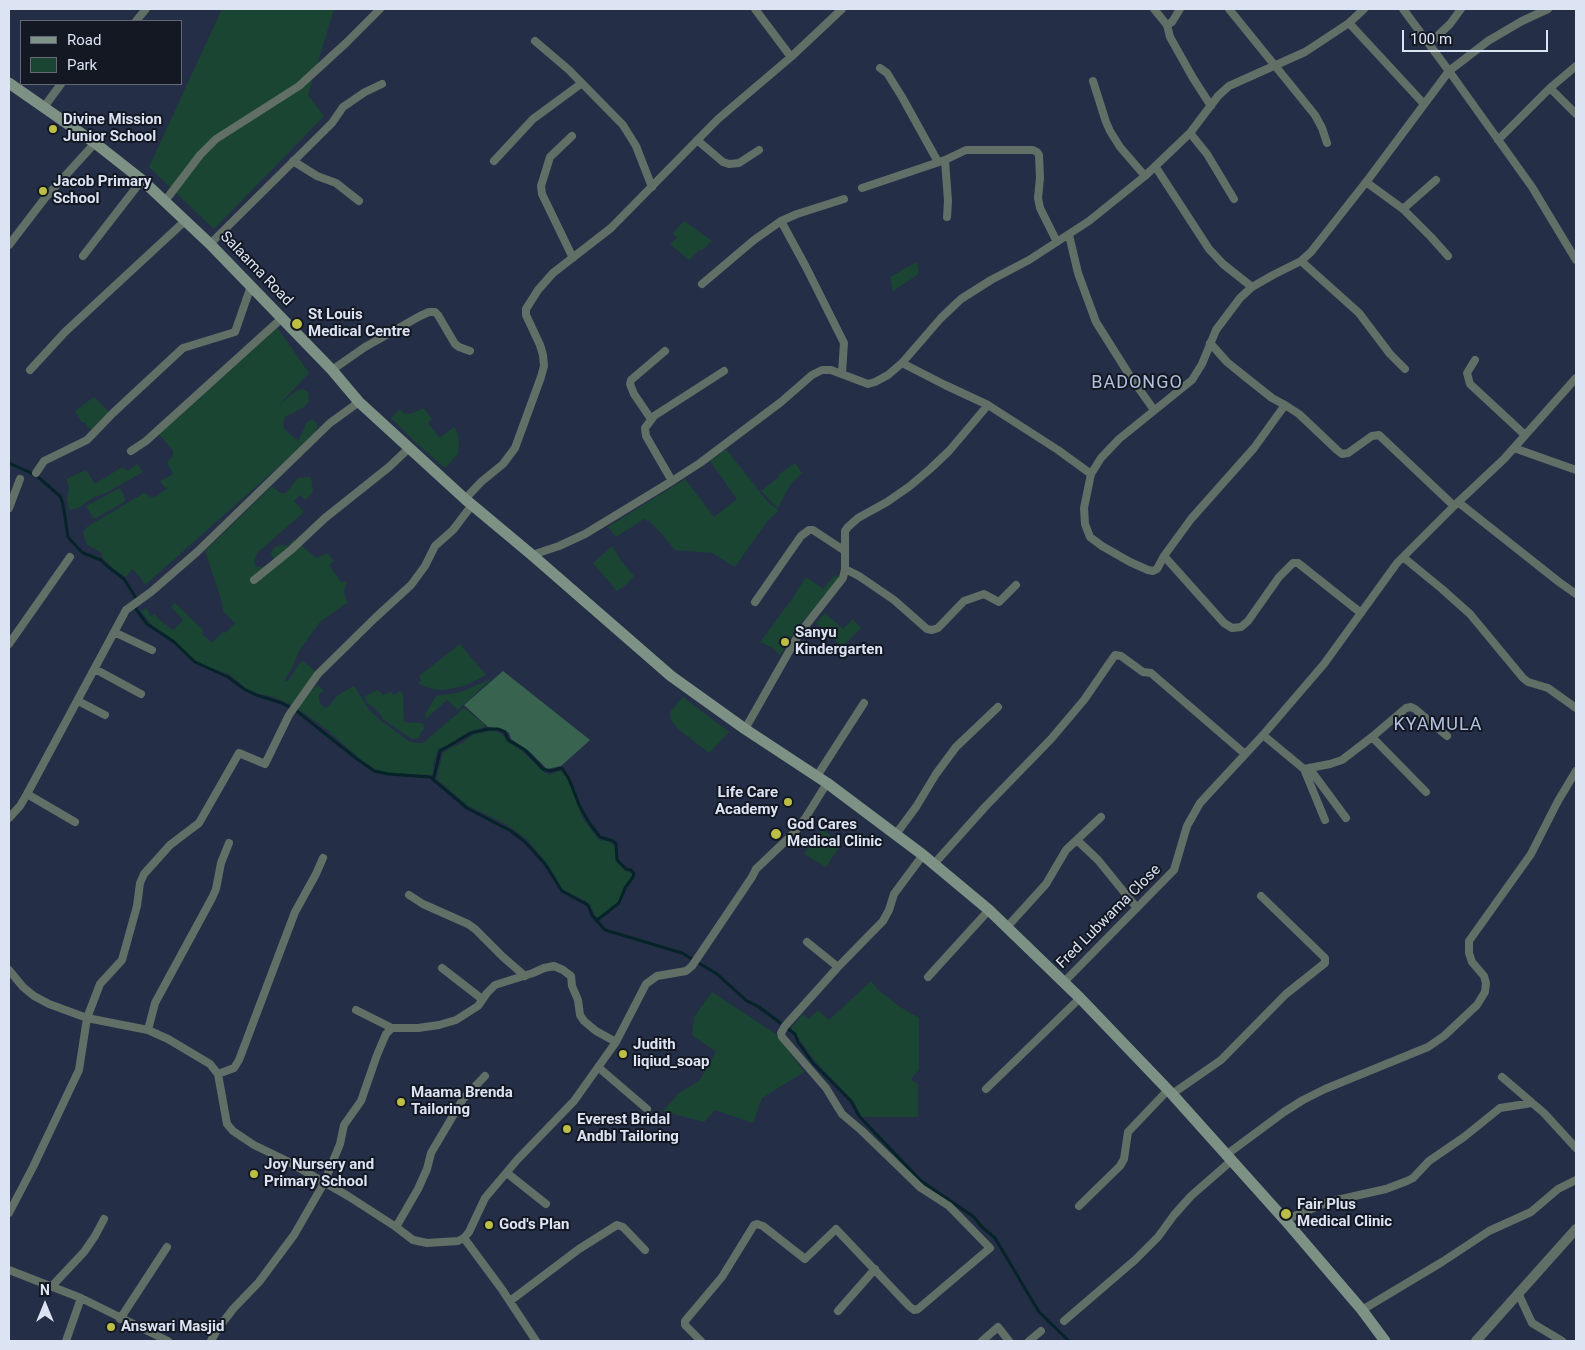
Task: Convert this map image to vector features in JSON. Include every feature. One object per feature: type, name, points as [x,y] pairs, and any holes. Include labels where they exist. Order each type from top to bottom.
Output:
[{"type":"main road","name":"Salaama Road","points":[[9,83],[95,143],[142,180],[210,244],[332,370],[359,402],[408,448],[671,676],[745,729],[827,783],[923,855],[989,910],[1080,998],[1170,1092],[1362,1310],[1385,1341]]},
{"type":"street","points":[[137,20],[146,9]]},
{"type":"street","points":[[165,201],[200,155],[216,139],[299,86],[380,9]]},
{"type":"street","points":[[755,9],[791,57]]},
{"type":"street","points":[[9,1213],[79,1070],[88,1018],[100,984],[122,960],[137,906],[140,883],[144,874],[170,845],[199,823],[239,753],[265,764],[289,715],[326,666],[411,585],[420,574],[436,546],[453,530],[481,482],[503,464],[515,448],[542,377],[544,366],[540,345],[526,315],[526,309],[538,290],[553,273],[611,228],[738,101],[791,57],[842,9]]},
{"type":"street","points":[[1154,9],[1167,25],[1170,37],[1211,106]]},
{"type":"street","points":[[1167,25],[1172,22],[1180,9]]},
{"type":"street","points":[[1229,9],[1315,115],[1327,143]]},
{"type":"street","points":[[532,555],[559,546],[585,534],[700,463],[781,402],[812,375],[822,370],[831,370],[868,384],[888,375],[902,363],[941,318],[961,299],[1029,260],[1089,222],[1145,176],[1190,133],[1222,92],[1229,86],[1305,52],[1349,23],[1364,9]]},
{"type":"street","points":[[1403,9],[1532,188],[1576,260]]},
{"type":"street","points":[[1429,44],[1450,24],[1461,9]]},
{"type":"street","points":[[1285,405],[1254,448],[1191,519],[1164,556],[1157,569],[1153,571],[1148,570],[1130,562],[1102,546],[1090,536],[1085,524],[1084,508],[1091,474],[1100,458],[1119,439],[1185,387],[1197,374],[1210,343],[1224,318],[1240,298],[1273,275],[1301,261],[1311,252],[1449,72],[1488,41],[1522,21],[1548,9]]},
{"type":"street","points":[[1349,23],[1424,104]]},
{"type":"street","points":[[536,41],[615,116],[636,146],[652,187]]},
{"type":"street","points":[[1498,140],[1550,88],[1576,66]]},
{"type":"street","points":[[880,68],[888,73],[942,161],[948,201],[947,217]]},
{"type":"street","points":[[1093,81],[1110,131],[1120,147],[1145,176]]},
{"type":"street","points":[[494,161],[534,119],[582,83]]},
{"type":"street","points":[[210,244],[332,123],[343,107],[382,84]]},
{"type":"street","points":[[44,107],[60,85]]},
{"type":"street","points":[[1550,88],[1576,114]]},
{"type":"street","points":[[1190,133],[1207,154],[1234,200]]},
{"type":"street","points":[[572,136],[550,157],[541,186],[542,194],[573,258]]},
{"type":"street","points":[[697,140],[723,162],[729,164],[739,162],[759,150]]},
{"type":"street","points":[[9,245],[45,198],[95,143]]},
{"type":"street","points":[[862,188],[942,161],[966,150],[1033,150],[1039,155],[1038,198],[1040,208],[1058,242]]},
{"type":"street","points":[[293,161],[317,176],[336,183],[359,201]]},
{"type":"street","points":[[1155,166],[1210,249],[1223,264],[1252,288]]},
{"type":"street","points":[[83,256],[142,180]]},
{"type":"street","points":[[1403,209],[1436,180]]},
{"type":"street","points":[[1366,182],[1403,209],[1448,256]]},
{"type":"street","points":[[702,284],[754,240],[781,222],[797,214],[844,199]]},
{"type":"street","points":[[30,370],[65,332],[186,220]]},
{"type":"street","points":[[781,222],[844,343],[842,373]]},
{"type":"street","points":[[1068,235],[1078,273],[1096,322],[1154,410]]},
{"type":"street","points":[[1301,261],[1359,312],[1390,354],[1405,369]]},
{"type":"street","points":[[36,473],[44,461],[87,440],[113,413],[183,348],[235,332],[251,286]]},
{"type":"street","points":[[332,370],[365,347],[429,312],[435,312],[438,315],[455,344],[470,351]]},
{"type":"street","points":[[131,451],[146,441],[282,318]]},
{"type":"street","points":[[1210,343],[1227,362],[1272,398],[1299,414],[1342,454],[1348,453],[1372,436],[1379,435],[1456,504],[1576,594]]},
{"type":"street","points":[[651,419],[634,394],[630,384],[631,380],[666,352]]},
{"type":"street","points":[[1475,360],[1467,373],[1470,384],[1525,435]]},
{"type":"street","points":[[902,363],[988,405],[1058,450],[1091,474]]},
{"type":"street","points":[[672,481],[646,436],[645,428],[654,416],[724,371]]},
{"type":"street","points":[[934,864],[985,807],[1051,739],[1084,700],[1115,655],[1121,656],[1143,672],[1151,673],[1245,754],[1324,664],[1403,557],[1514,448],[1576,378]]},
{"type":"street","points":[[9,818],[20,806],[27,794],[126,610],[151,592],[197,552],[330,423],[359,402]]},
{"type":"street","points":[[745,729],[799,634],[841,581],[845,569],[845,532],[852,523],[895,496],[930,469],[949,451],[988,405]]},
{"type":"street","points":[[254,580],[291,550],[325,518],[383,472],[408,448]]},
{"type":"street","points":[[1514,448],[1576,470]]},
{"type":"street","points":[[9,508],[20,479]]},
{"type":"street","points":[[755,602],[800,536],[808,530],[813,530],[845,551]]},
{"type":"street","points":[[1164,556],[1224,623],[1232,628],[1241,627],[1248,621],[1279,577],[1293,563],[1298,563],[1361,613]]},
{"type":"street","points":[[9,644],[70,557]]},
{"type":"street","points":[[1403,557],[1470,614],[1523,678],[1536,686],[1548,688],[1576,708]]},
{"type":"street","points":[[845,569],[859,576],[894,600],[927,629],[932,630],[938,628],[964,601],[984,594],[999,602],[1016,585]]},
{"type":"street","points":[[114,632],[152,650]]},
{"type":"street","points":[[95,669],[142,694]]},
{"type":"street","points":[[78,701],[105,715]]},
{"type":"street","points":[[817,776],[864,703]]},
{"type":"street","points":[[896,834],[956,747],[998,707]]},
{"type":"street","points":[[1306,768],[1342,760],[1406,708],[1415,709],[1446,736]]},
{"type":"street","points":[[1263,735],[1306,768],[1346,818]]},
{"type":"street","points":[[1372,737],[1426,792]]},
{"type":"street","name":"Fred Lubwama Close","points":[[1064,982],[1174,870],[1187,826],[1195,810],[1245,754]]},
{"type":"street","points":[[1306,768],[1325,820]]},
{"type":"street","points":[[1064,1321],[1135,1260],[1158,1236],[1191,1196],[1229,1158],[1284,1112],[1325,1089],[1428,1047],[1444,1036],[1477,1005],[1485,992],[1486,983],[1484,976],[1472,962],[1469,953],[1469,941],[1531,854],[1558,801],[1576,771]]},
{"type":"street","points":[[9,970],[22,987],[50,1004],[88,1018],[148,1030],[168,1038],[210,1064],[218,1074],[227,1124],[233,1131],[254,1146],[288,1161],[396,1227],[413,1240],[428,1242],[458,1241],[464,1238],[485,1198],[574,1101],[616,1042],[646,984],[657,976],[686,971],[692,966],[752,877],[756,868],[795,832],[827,783]]},
{"type":"street","points":[[27,794],[75,822]]},
{"type":"street","points":[[1007,927],[1046,884],[1066,850],[1101,818]]},
{"type":"street","points":[[1078,841],[1098,860],[1137,908]]},
{"type":"street","points":[[148,1030],[155,1003],[216,889],[221,863],[229,843]]},
{"type":"street","points":[[701,1341],[685,1325],[685,1321],[722,1277],[754,1226],[763,1226],[805,1259],[836,1229],[911,1308],[918,1309],[990,1248],[950,1206],[921,1188],[842,1114],[826,1088],[781,1033],[784,1026],[883,920],[889,910],[894,894],[923,855]]},
{"type":"street","points":[[218,1074],[234,1068],[239,1060],[296,912],[323,858]]},
{"type":"street","points":[[409,895],[423,904],[468,924],[503,958],[526,976]]},
{"type":"street","points":[[1079,1206],[1120,1166],[1124,1159],[1128,1132],[1170,1092],[1221,1060],[1286,994],[1325,962],[1325,958],[1307,942],[1294,926],[1261,896]]},
{"type":"street","points":[[928,977],[989,910]]},
{"type":"street","points":[[807,942],[838,967]]},
{"type":"street","points":[[356,1010],[392,1028],[418,1028],[439,1025],[456,1020],[474,1010],[495,985],[551,966],[564,970],[571,976],[580,1014],[584,1021],[596,1031],[616,1042]]},
{"type":"street","points":[[442,968],[482,999]]},
{"type":"street","points":[[986,1089],[1080,998]]},
{"type":"street","points":[[211,1341],[232,1309],[259,1282],[287,1245],[324,1183],[340,1144],[344,1124],[361,1101],[377,1055],[386,1034],[392,1028]]},
{"type":"street","points":[[598,1067],[647,1109]]},
{"type":"street","points":[[396,1227],[418,1189],[427,1169],[430,1153],[464,1099],[485,1076]]},
{"type":"street","points":[[1502,1077],[1544,1113],[1576,1148]]},
{"type":"street","points":[[1284,1220],[1328,1202],[1386,1189],[1407,1181],[1500,1108],[1532,1104]]},
{"type":"street","points":[[507,1173],[546,1204]]},
{"type":"street","points":[[1362,1310],[1489,1231],[1535,1210],[1558,1189],[1576,1180]]},
{"type":"street","points":[[52,1286],[84,1252],[104,1219]]},
{"type":"street","points":[[510,1301],[579,1249],[617,1224],[645,1250]]},
{"type":"street","points":[[1476,1341],[1576,1228]]},
{"type":"street","points":[[464,1238],[510,1301],[536,1341]]},
{"type":"street","points":[[120,1318],[150,1276],[167,1247]]},
{"type":"street","points":[[838,1311],[875,1269]]},
{"type":"street","points":[[9,1270],[81,1298],[168,1341]]},
{"type":"street","points":[[1518,1293],[1532,1323],[1562,1341]]},
{"type":"street","points":[[66,1341],[81,1298]]},
{"type":"street","points":[[982,1341],[998,1327],[1010,1341]]},
{"type":"street","points":[[1029,1341],[1041,1331]]},
{"type":"green space","points":[[222,9],[334,9],[308,95],[324,116],[214,229],[149,167]]},
{"type":"green space","points":[[684,221],[712,241],[689,260],[670,244],[677,238],[673,233]]},
{"type":"green space","points":[[917,262],[919,274],[893,291],[890,277]]},
{"type":"green space","points":[[277,327],[309,373],[278,406],[297,390],[303,389],[308,392],[309,401],[304,407],[285,417],[284,429],[298,441],[307,422],[312,419],[318,427],[295,452],[145,585],[132,569],[126,577],[115,570],[102,557],[102,553],[87,545],[83,533],[87,527],[144,493],[151,497],[157,496],[169,487],[165,488],[160,481],[173,474],[167,462],[173,456],[173,451],[159,434]]},
{"type":"green space","points":[[94,397],[111,414],[95,434],[88,428],[85,422],[82,423],[75,411]]},
{"type":"green space","points":[[423,408],[432,419],[428,423],[440,438],[454,427],[456,429],[459,440],[458,454],[445,468],[391,418],[400,409],[405,414],[413,413]]},
{"type":"green space","points":[[726,449],[767,501],[779,511],[768,520],[735,567],[712,553],[675,550],[649,521],[644,519],[616,537],[608,527],[685,479],[714,517],[737,499],[710,461]]},
{"type":"green space","points":[[795,463],[802,473],[790,485],[778,508],[761,491],[780,476],[779,474]]},
{"type":"green space","points":[[137,464],[143,472],[104,494],[94,497],[78,508],[70,510],[67,500],[69,487],[66,479],[86,470],[95,484],[122,467],[127,471]]},
{"type":"green space","points":[[311,477],[313,492],[305,500],[300,495],[294,501],[304,512],[258,552],[254,560],[256,567],[266,566],[274,559],[271,553],[275,547],[288,546],[294,539],[316,558],[327,553],[334,561],[329,565],[341,582],[347,581],[344,590],[348,602],[320,622],[299,651],[285,680],[286,682],[289,680],[303,661],[316,672],[292,705],[274,697],[247,689],[229,674],[201,665],[174,640],[152,625],[141,611],[146,608],[151,617],[155,614],[158,619],[173,630],[183,620],[171,607],[175,603],[203,630],[202,634],[212,643],[223,632],[225,633],[235,623],[223,611],[221,599],[205,551],[272,486],[280,493],[286,493],[298,478]]},
{"type":"green space","points":[[120,488],[126,501],[94,519],[86,506]]},
{"type":"green space","points":[[612,546],[634,576],[617,591],[593,563]]},
{"type":"green space","points":[[835,575],[842,577],[800,624],[780,655],[773,648],[760,642],[806,577],[823,589]]},
{"type":"green space","points":[[825,613],[843,629],[853,619],[861,628],[842,647],[816,623]]},
{"type":"green space","points":[[460,644],[486,675],[464,686],[443,690],[418,684],[421,680],[419,676]]},
{"type":"green space","points":[[503,671],[590,740],[561,766],[547,769],[529,751],[511,739],[509,733],[502,729],[488,727],[464,705]]},
{"type":"green space","points":[[492,678],[458,710],[447,700],[426,719],[425,714],[436,696],[461,692]]},
{"type":"green space","points":[[317,685],[324,691],[319,694],[319,701],[322,706],[327,708],[337,696],[353,686],[369,710],[410,742],[423,743],[464,708],[483,723],[485,727],[468,732],[450,744],[438,749],[433,764],[433,775],[385,772],[375,769],[358,757],[325,728],[297,708]]},
{"type":"green space","points":[[378,690],[383,695],[391,692],[394,695],[400,691],[403,694],[404,722],[423,723],[425,728],[420,733],[419,738],[412,739],[400,731],[383,719],[366,702],[365,696]]},
{"type":"green space","points":[[683,697],[729,732],[709,753],[677,728],[670,718],[670,712]]},
{"type":"green space","points":[[491,731],[501,733],[508,742],[521,750],[545,773],[549,775],[560,771],[563,773],[567,778],[583,819],[598,839],[601,841],[606,840],[614,846],[617,862],[624,870],[632,874],[622,891],[620,900],[598,918],[586,901],[562,889],[549,866],[528,840],[506,824],[467,805],[438,780],[437,776],[443,753],[474,734]]},
{"type":"green space","points":[[821,829],[842,843],[826,867],[804,854]]},
{"type":"green space","points":[[871,981],[878,990],[900,1007],[919,1018],[919,1069],[911,1079],[918,1085],[918,1117],[862,1117],[854,1102],[816,1062],[791,1028],[803,1014],[809,1019],[818,1010],[829,1020]]},
{"type":"green space","points":[[712,992],[776,1034],[804,1072],[762,1098],[753,1123],[715,1110],[704,1122],[663,1111],[679,1093],[700,1080],[716,1052],[692,1035],[694,1017]]},
{"type":"waterway","points":[[9,463],[38,477],[60,496],[68,537],[83,553],[101,560],[124,579],[136,598],[136,609],[147,624],[174,642],[195,662],[228,677],[256,695],[282,703],[298,712],[374,771],[430,777],[467,808],[511,831],[525,842],[545,864],[562,891],[588,905],[592,915],[605,930],[682,953],[717,974],[747,1001],[759,1007],[795,1034],[798,1042],[813,1063],[851,1101],[859,1116],[921,1181],[974,1217],[995,1238],[1039,1312],[1069,1341]]},
{"type":"waterway","points":[[433,779],[440,751],[471,733],[488,729],[498,729],[505,732],[508,740],[525,750],[543,769],[550,771],[562,768],[590,824],[600,837],[613,841],[616,844],[617,860],[626,869],[634,873],[619,903],[596,921]]},
{"type":"place","name":"Divine Mission Junior School","points":[[53,129]]},
{"type":"place","name":"Jacob Primary School","points":[[43,191]]},
{"type":"place","name":"St Louis Medical Centre","points":[[297,324]]},
{"type":"place","name":"Sanyu Kindergarten","points":[[785,642]]},
{"type":"place","name":"Life Care Academy","points":[[788,802]]},
{"type":"place","name":"God Cares Medical Clinic","points":[[776,834]]},
{"type":"place","name":"Judith liqiud_soap","points":[[623,1054]]},
{"type":"place","name":"Maama Brenda Tailoring","points":[[401,1102]]},
{"type":"place","name":"Everest Bridal Andbl Tailoring","points":[[567,1129]]},
{"type":"place","name":"Joy Nursery and Primary School","points":[[254,1174]]},
{"type":"place","name":"Fair Plus Medical Clinic","points":[[1286,1214]]},
{"type":"place","name":"God's Plan","points":[[489,1225]]},
{"type":"place","name":"Answari Masjid","points":[[111,1327]]},
{"type":"district","name":"BADONGO","points":[[1137,383]]},
{"type":"district","name":"KYAMULA","points":[[1438,725]]}]
